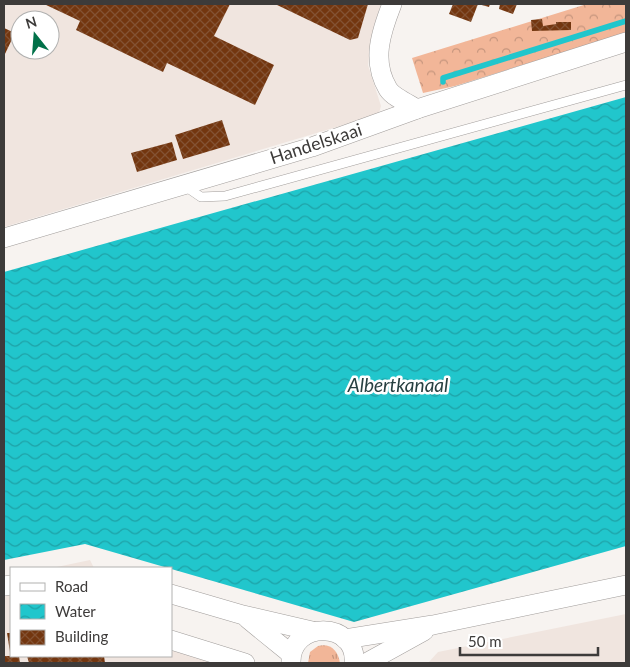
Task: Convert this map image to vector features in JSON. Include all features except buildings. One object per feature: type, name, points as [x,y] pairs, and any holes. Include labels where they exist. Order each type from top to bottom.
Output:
[{"type":"street","points":[[392,4],[379,37],[380,65],[389,91],[417,110]]},
{"type":"street","name":"Handelskaai","points":[[4,238],[312,147],[417,110],[626,42]]},
{"type":"street","points":[[346,639],[434,625],[626,585]]},
{"type":"street","points":[[172,594],[243,615],[312,631],[322,630],[337,633],[346,639],[352,648],[354,663]]},
{"type":"street","points":[[243,615],[291,659],[299,640],[312,631]]},
{"type":"street","points":[[366,663],[434,625]]},
{"type":"street","points":[[172,640],[246,663]]},
{"type":"lane","points":[[182,184],[201,197],[225,196],[626,85]]},
{"type":"shaded area","points":[[4,4],[381,4],[373,29],[368,65],[381,106],[379,113],[4,227]]},
{"type":"shaded area","points":[[90,560],[94,567],[57,567]]},
{"type":"shaded area","points":[[10,577],[10,657],[172,657],[172,650],[213,663],[4,663],[4,579]]},
{"type":"shaded area","points":[[626,614],[626,663],[428,663],[438,652]]},
{"type":"green space","points":[[587,4],[626,4],[626,33],[455,86],[423,93],[412,58]]},
{"type":"green space","points":[[323,645],[333,649],[338,655],[340,663],[308,663],[310,652]]},
{"type":"water","name":"Albertkanaal","points":[[626,97],[626,546],[354,622],[172,569],[172,567],[164,567],[85,544],[4,560],[4,272]]},
{"type":"waterway","points":[[443,82],[443,78],[626,21]]}]
